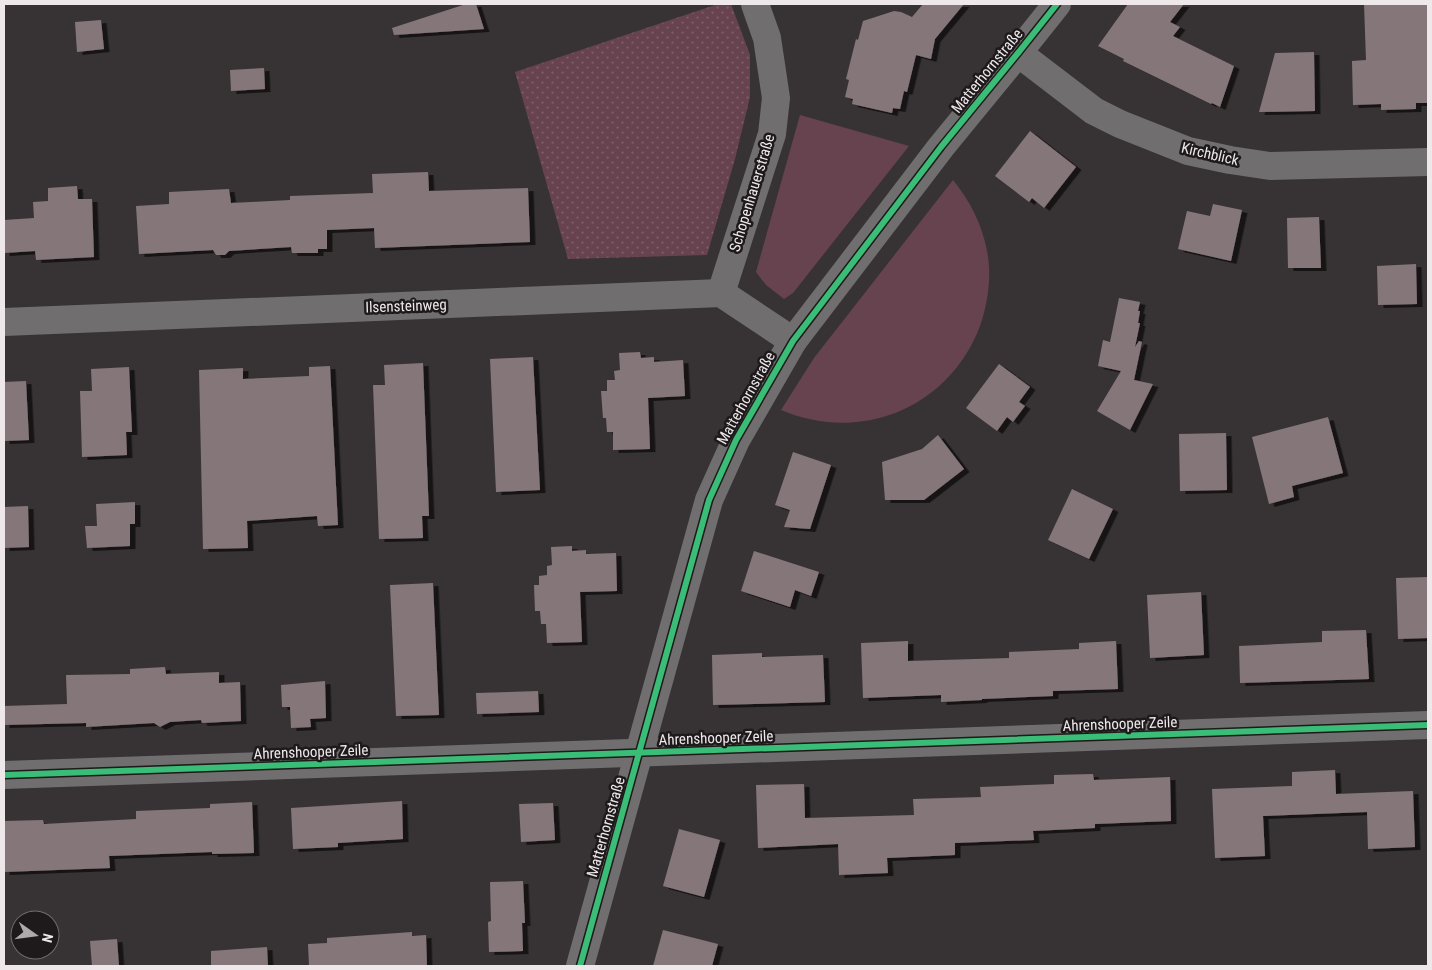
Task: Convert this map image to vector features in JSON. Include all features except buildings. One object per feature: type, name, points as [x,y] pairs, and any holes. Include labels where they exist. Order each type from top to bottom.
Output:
[{"type":"street","name":"Schopenhauerstraße","points":[[721,293],[772,134],[776,98],[767,38],[755,4]]},
{"type":"street","name":"Matterhornstraße","points":[[580,966],[709,500],[736,440],[793,341],[941,147],[1057,4]]},
{"type":"street","name":"Kirchblick","points":[[1018,53],[1094,111],[1120,124],[1188,151],[1270,166],[1428,162]]},
{"type":"street","name":"Ilsensteinweg","points":[[4,322],[721,293]]},
{"type":"street","points":[[721,293],[793,341]]},
{"type":"street","name":"Ahrenshooper Zeile","points":[[4,775],[1428,726]]},
{"type":"shaded area","points":[[718,4],[731,4],[750,55],[750,97],[735,159],[707,255],[568,259],[515,72]]},
{"type":"shaded area","points":[[800,115],[909,146],[793,293],[784,299],[766,285],[756,272]]},
{"type":"shaded area","points":[[953,180],[965,196],[979,222],[988,260],[989,279],[985,308],[980,326],[966,355],[947,378],[925,398],[899,412],[871,420],[841,423],[811,420],[781,410],[814,358]]},
{"type":"cycle path","points":[[580,966],[709,500],[736,440],[793,341],[941,147],[1057,4]]},
{"type":"cycle path","points":[[4,775],[1428,725]]}]
